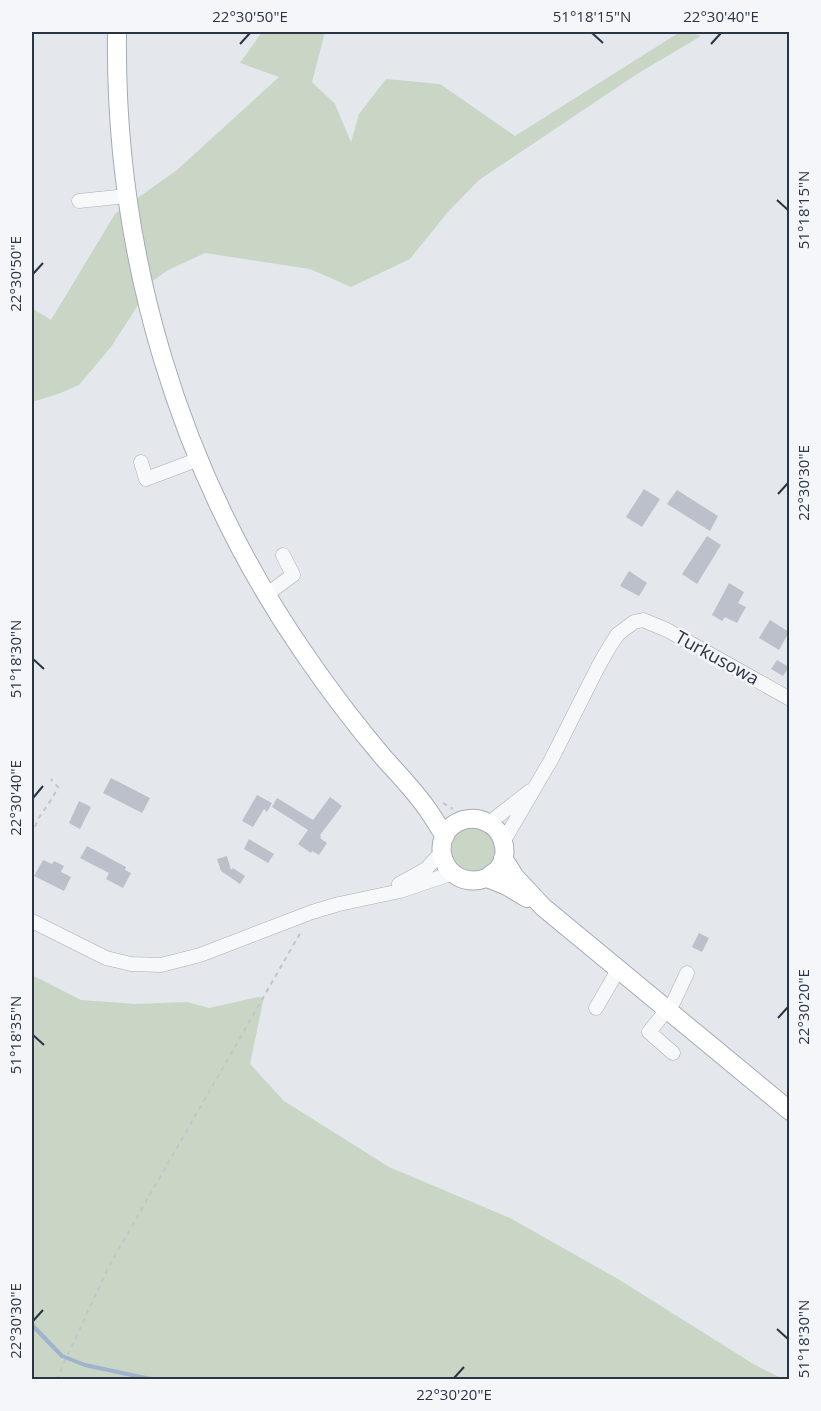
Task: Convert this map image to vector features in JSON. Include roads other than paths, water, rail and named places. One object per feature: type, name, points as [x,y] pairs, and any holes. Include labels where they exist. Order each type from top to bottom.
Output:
[{"type":"main road","points":[[117,32],[116,75],[120,139],[137,258],[159,347],[176,401],[223,513],[266,595],[305,654],[330,690],[431,814],[443,844],[443,860],[447,867],[460,878],[478,881],[487,878],[497,870],[503,850]]},
{"type":"main road","points":[[408,785],[460,816],[489,823],[498,831],[503,850],[515,877],[543,907],[789,1111]]},
{"type":"main road","points":[[443,844],[460,816]]},
{"type":"main road","points":[[487,878],[507,886],[543,907]]},
{"type":"street","points":[[79,201],[127,196]]},
{"type":"street","points":[[141,462],[146,478],[199,459]]},
{"type":"street","points":[[266,595],[293,575],[283,555]]},
{"type":"street","name":"Turkusowa","points":[[537,786],[610,646],[624,628],[634,622],[643,620],[667,630],[787,693]]},
{"type":"street","points":[[489,823],[537,786]]},
{"type":"street","points":[[503,850],[537,786]]},
{"type":"street","points":[[373,896],[426,869],[443,844]]},
{"type":"street","points":[[32,921],[106,958],[153,966],[200,955],[312,912],[400,891],[453,873]]},
{"type":"street","points":[[596,1008],[618,970]]},
{"type":"street","points":[[674,1053],[649,1032],[674,1001],[687,974]]},
{"type":"waterway","points":[[32,1325],[62,1356],[85,1365],[155,1380]]}]
